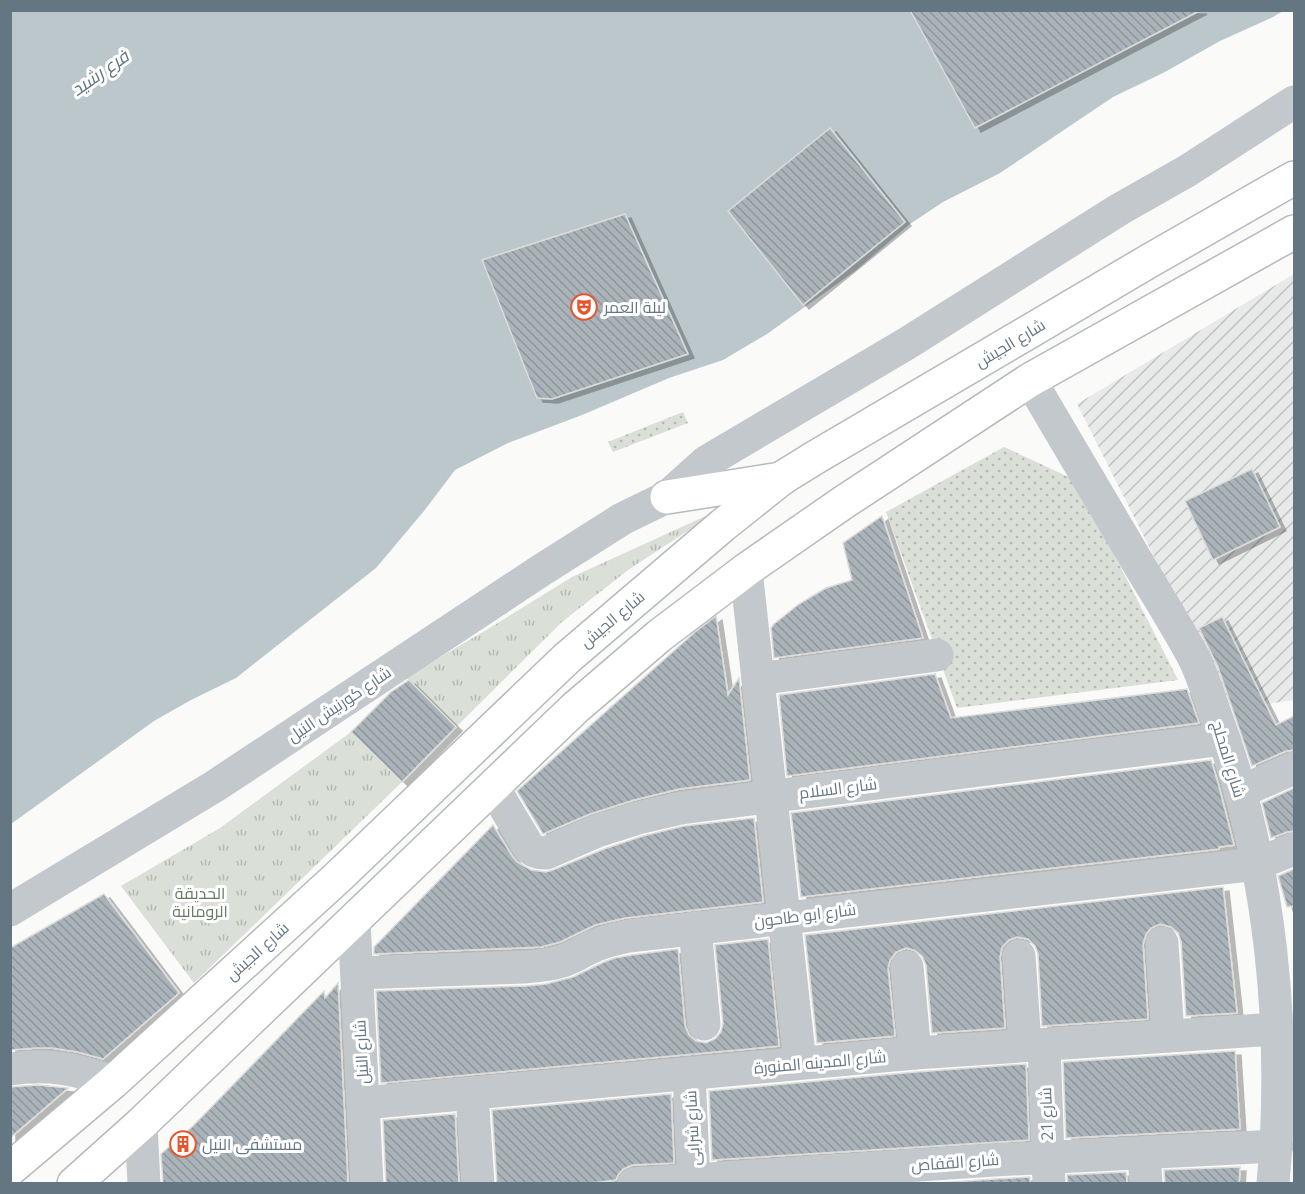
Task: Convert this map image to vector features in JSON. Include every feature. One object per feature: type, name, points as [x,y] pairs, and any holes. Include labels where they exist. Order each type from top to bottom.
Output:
[{"type":"main road","name":"شارع الجيش","points":[[10,1169],[112,1082],[337,878],[567,658],[723,525],[782,478],[1294,178]]},
{"type":"main road","points":[[74,1184],[141,1124],[575,708],[659,636],[746,570],[844,502],[1030,380],[1294,232]]},
{"type":"main road","points":[[667,497],[782,478]]},
{"type":"street","name":"شارع كورنيش النيل","points":[[10,910],[215,786],[622,519],[667,497],[706,462],[906,344],[1120,209],[1187,171],[1294,102]]},
{"type":"street","name":"شارع المحلج","points":[[1030,380],[1195,660],[1224,739],[1283,957],[1277,1029],[1289,1080],[1277,1146],[1273,1184]]},
{"type":"street","points":[[746,570],[800,1063]]},
{"type":"street","points":[[758,679],[937,655]]},
{"type":"street","name":"شارع السلام","points":[[493,787],[528,846],[533,851],[546,853],[597,831],[681,808],[1224,739]]},
{"type":"street","points":[[1240,792],[1294,768]]},
{"type":"street","name":"شارع ابو طاحون","points":[[357,973],[543,965],[560,962],[610,940],[629,936],[1257,864],[1294,849]]},
{"type":"street","name":"شارع النيل","points":[[354,920],[367,1184]]},
{"type":"street","points":[[695,928],[704,1024]]},
{"type":"street","points":[[1162,944],[1168,1036]]},
{"type":"street","name":"شارع 21","points":[[1019,956],[1034,1045],[1048,1171]]},
{"type":"street","points":[[907,968],[915,1053]]},
{"type":"street","name":"شارع المدينه المنورة","points":[[363,1103],[915,1053],[1277,1029]]},
{"type":"street","points":[[10,1069],[57,1067],[85,1072],[112,1082]]},
{"type":"street","name":"شارع شرابى","points":[[689,1073],[694,1181]]},
{"type":"street","points":[[472,1094],[477,1184]]},
{"type":"street","points":[[141,1124],[144,1184]]},
{"type":"street","name":"شارع القفاص","points":[[634,1184],[1145,1168],[1277,1146]]},
{"type":"shaded area","points":[[1294,274],[1294,700],[1234,709],[1227,701],[1077,404]]},
{"type":"green space","points":[[683,412],[688,423],[613,452],[608,442]]},
{"type":"green space","points":[[1004,447],[1077,481],[1178,680],[957,708],[886,512]]},
{"type":"green space","points":[[721,509],[628,570],[562,622],[456,727],[406,677],[572,577]]},
{"type":"green space","name":"الحديقة الرومانية","points":[[351,732],[402,782],[194,983],[121,886],[220,828]]},
{"type":"water","name":"فرع رشيد","points":[[11,11],[1283,11],[1113,97],[1000,173],[943,202],[910,224],[855,271],[767,334],[723,360],[669,378],[508,443],[455,470],[376,568],[236,678],[154,721],[11,824]]},
{"type":"building","points":[[910,10],[1201,10],[975,128]]},
{"type":"building","points":[[830,128],[905,222],[803,305],[728,211]]},
{"type":"building","name":"ليلة العمر","points":[[625,214],[688,354],[552,399],[537,398],[482,260]]},
{"type":"building","points":[[1252,469],[1280,527],[1213,560],[1185,501]]},
{"type":"building","points":[[882,516],[923,638],[774,658],[771,628],[774,624],[799,604],[826,588],[852,580],[843,543]]},
{"type":"building","points":[[716,616],[728,695],[739,678],[750,780],[679,789],[634,800],[590,814],[543,834],[517,791],[695,632]]},
{"type":"building","points":[[1222,617],[1276,725],[1294,716],[1294,750],[1286,751],[1252,766],[1218,667],[1199,628]]},
{"type":"building","points":[[935,674],[951,718],[1187,689],[1199,723],[787,776],[779,695]]},
{"type":"building","points":[[409,680],[456,727],[402,782],[351,732],[391,692]]},
{"type":"building","points":[[1211,760],[1234,845],[1219,847],[1219,849],[801,897],[791,813]]},
{"type":"building","points":[[1294,788],[1294,831],[1271,838],[1262,803]]},
{"type":"building","points":[[754,818],[763,902],[625,918],[595,925],[560,942],[541,947],[374,954],[374,947],[493,825],[517,862],[531,870],[546,872],[643,836],[684,826]]},
{"type":"building","points":[[1294,869],[1294,906],[1287,907],[1278,876]]},
{"type":"building","points":[[1223,887],[1237,1013],[1186,1016],[1181,941],[1178,933],[1171,927],[1160,924],[1151,928],[1143,944],[1148,1019],[1042,1026],[1038,954],[1035,946],[1028,939],[1017,937],[1009,940],[1002,947],[1000,957],[1005,1028],[932,1033],[926,965],[922,956],[906,948],[896,952],[888,968],[895,1036],[817,1043],[805,935]]},
{"type":"building","points":[[104,894],[179,993],[103,1059],[52,1048],[10,1050],[10,948]]},
{"type":"building","points":[[768,939],[779,1046],[381,1083],[376,991],[546,984],[573,977],[615,958],[678,949],[685,1026],[689,1035],[696,1041],[706,1043],[715,1039],[721,1032],[723,1023],[715,945]]},
{"type":"building","points":[[338,983],[348,1184],[163,1184],[161,1154],[193,1126],[324,991],[325,998]]},
{"type":"building","points":[[1235,1051],[1240,1129],[1066,1138],[1063,1062]]},
{"type":"building","points":[[1026,1064],[1029,1140],[712,1160],[709,1091]]},
{"type":"building","points":[[38,1085],[68,1088],[10,1138],[10,1087]]},
{"type":"building","points":[[671,1094],[674,1163],[632,1165],[623,1169],[616,1180],[583,1184],[497,1184],[492,1110]]},
{"type":"building","points":[[455,1114],[459,1184],[386,1184],[383,1120]]},
{"type":"building","points":[[1240,1167],[1239,1184],[1165,1184],[1164,1170]]},
{"type":"building","points":[[1126,1172],[1127,1184],[1068,1184],[1067,1175]]},
{"type":"building","points":[[1030,1177],[1030,1184],[923,1184],[995,1179]]},
{"type":"place","name":"ليلة العمر","points":[[584,307]]},
{"type":"place","name":"مستشفى النيل","points":[[183,1144]]}]
